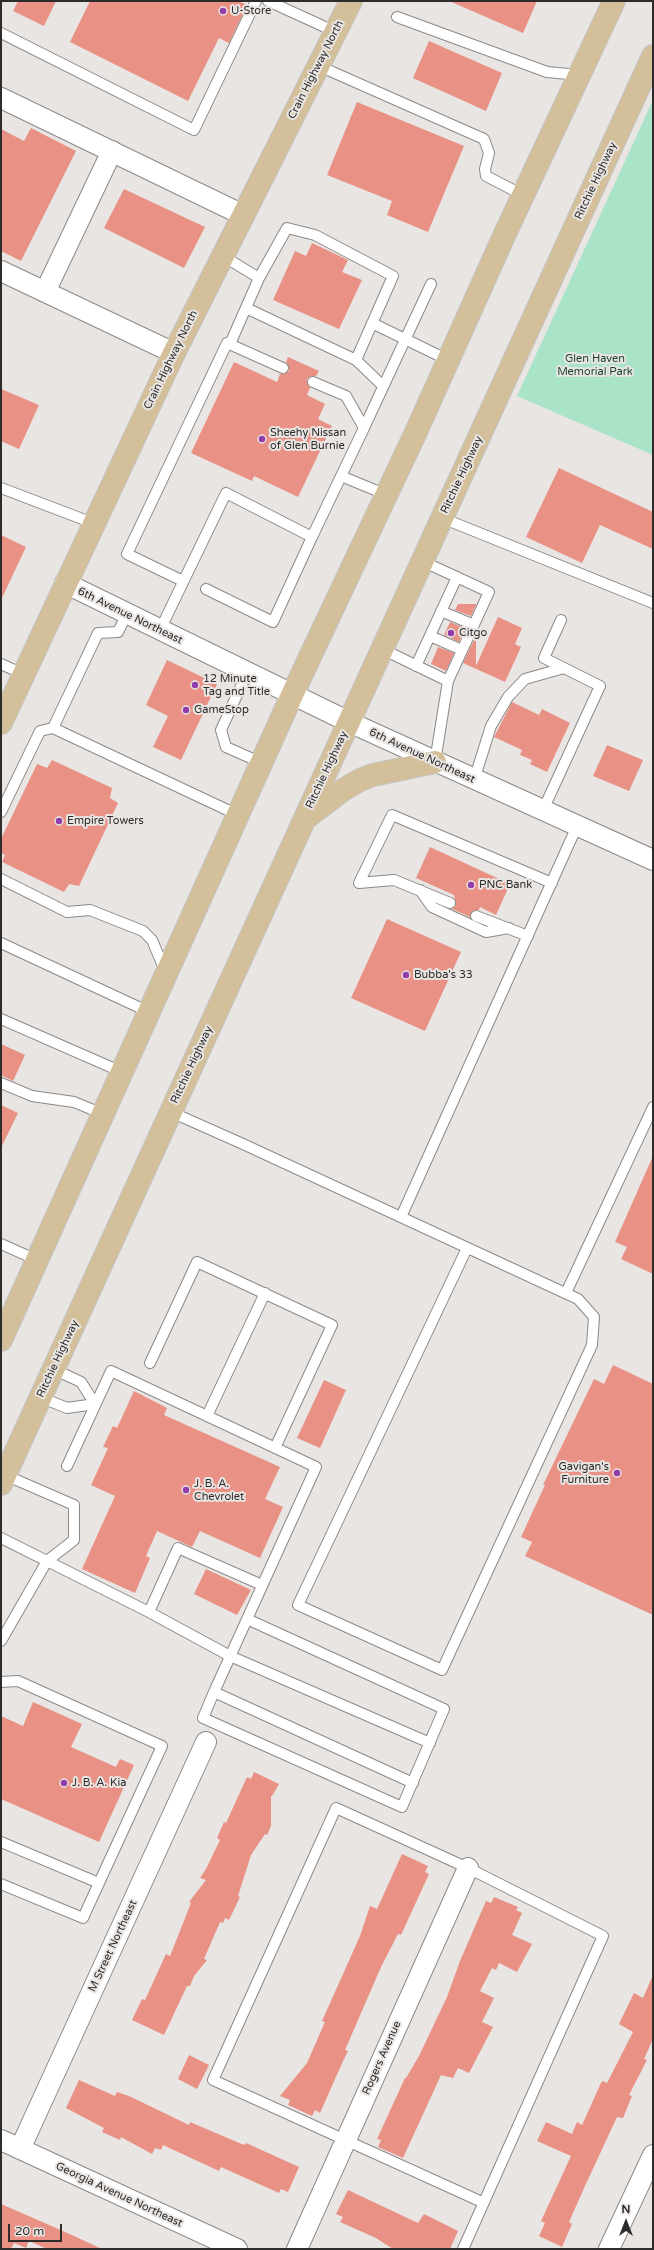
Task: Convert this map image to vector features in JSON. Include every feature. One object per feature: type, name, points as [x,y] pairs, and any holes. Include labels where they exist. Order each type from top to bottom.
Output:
[{"type":"main road","name":"Crain Highway North","points":[[1,723],[93,523],[174,353],[351,1]]},
{"type":"main road","points":[[1,1340],[292,695],[387,495],[614,1]]},
{"type":"main road","name":"Ritchie Highway","points":[[3,1479],[653,56]]},
{"type":"main road","points":[[304,820],[342,790],[360,780],[373,775],[435,762]]},
{"type":"street","points":[[1,98],[243,215]]},
{"type":"street","points":[[45,292],[112,152]]},
{"type":"street","points":[[1,271],[174,353]]},
{"type":"street","name":"6th Avenue Northeast","points":[[65,584],[349,722],[653,860]]},
{"type":"street","name":"M Street Northeast","points":[[20,2149],[206,1742]]},
{"type":"street","name":"Rogers Avenue","points":[[296,2249],[468,1868]]},
{"type":"street","name":"Georgia Avenue Northeast","points":[[1,2140],[237,2249]]},
{"type":"street","points":[[609,2249],[653,2155]]},
{"type":"lane","points":[[1,33],[194,130],[256,1]]},
{"type":"lane","points":[[268,1],[336,32]]},
{"type":"lane","points":[[398,17],[547,72],[579,75]]},
{"type":"lane","points":[[319,66],[484,139],[490,153],[485,168],[486,176],[524,195]]},
{"type":"lane","points":[[230,344],[259,278],[287,228],[315,235],[393,276],[356,360]]},
{"type":"lane","points":[[223,256],[259,278]]},
{"type":"lane","points":[[206,589],[273,622],[430,284]]},
{"type":"lane","points":[[246,308],[356,360],[383,386]]},
{"type":"lane","points":[[372,323],[448,360]]},
{"type":"lane","points":[[184,581],[127,554],[227,343],[283,368]]},
{"type":"lane","points":[[313,382],[346,396],[364,428]]},
{"type":"lane","points":[[341,476],[387,495]]},
{"type":"lane","points":[[1,488],[93,523]]},
{"type":"lane","points":[[160,630],[226,492],[312,537]]},
{"type":"lane","points":[[442,518],[653,603]]},
{"type":"lane","points":[[422,561],[489,592],[448,681],[435,762]]},
{"type":"lane","points":[[416,666],[457,577]]},
{"type":"lane","points":[[442,611],[474,625]]},
{"type":"lane","points":[[53,728],[98,633],[118,632],[127,614]]},
{"type":"lane","points":[[543,810],[600,686],[544,658],[561,620]]},
{"type":"lane","points":[[430,636],[462,650]]},
{"type":"lane","points":[[382,649],[448,681]]},
{"type":"lane","points":[[1,664],[24,674]]},
{"type":"lane","points":[[474,780],[491,726],[508,697],[525,679],[564,668]]},
{"type":"lane","points":[[247,673],[221,730],[226,747],[262,763]]},
{"type":"lane","points":[[1,812],[40,731],[53,728],[238,815]]},
{"type":"lane","points":[[450,903],[394,880],[359,883],[392,815],[552,883]]},
{"type":"lane","points":[[400,1217],[578,826]]},
{"type":"lane","points":[[1,879],[67,912],[90,910],[143,930],[152,940],[166,974]]},
{"type":"lane","points":[[420,890],[432,908],[486,932],[509,928]]},
{"type":"lane","points":[[476,916],[528,936]]},
{"type":"lane","points":[[1,942],[149,1012]]},
{"type":"lane","points":[[1,1019],[122,1072]]},
{"type":"lane","points":[[1,1083],[32,1096],[74,1102],[103,1114]]},
{"type":"lane","points":[[566,1293],[653,1108]]},
{"type":"lane","points":[[171,1112],[566,1293],[578,1299],[594,1317],[592,1345],[442,1670],[298,1605],[467,1248]]},
{"type":"lane","points":[[1,1244],[37,1260]]},
{"type":"lane","points":[[150,1363],[197,1262],[332,1324],[275,1448]]},
{"type":"lane","points":[[207,1416],[265,1293]]},
{"type":"lane","points":[[53,1369],[82,1382],[95,1404]]},
{"type":"lane","points":[[67,1466],[111,1371],[316,1467],[230,1656],[203,1718],[402,1807],[444,1709],[247,1620]]},
{"type":"lane","points":[[40,1397],[67,1408],[95,1404]]},
{"type":"lane","points":[[1,1642],[48,1561],[74,1540],[74,1505],[3,1479]]},
{"type":"lane","points":[[1,1538],[149,1612],[230,1656],[430,1743]]},
{"type":"lane","points":[[149,1612],[178,1548],[262,1585]]},
{"type":"lane","points":[[1,1682],[18,1681],[162,1746],[83,1918],[1,1884]]},
{"type":"lane","points":[[214,1692],[413,1783]]},
{"type":"lane","points":[[463,2249],[482,2202],[603,1936],[468,1868],[336,1808],[213,2080],[482,2202]]},
{"type":"lane","points":[[1,1842],[99,1883]]},
{"type":"green space","name":"Glen Haven Memorial Park","points":[[653,100],[653,455],[517,396]]},
{"type":"building","points":[[18,1],[56,1],[44,26],[13,11]]},
{"type":"building","points":[[90,1],[239,1],[247,5],[229,43],[219,38],[188,101],[70,42]]},
{"type":"building","points":[[449,1],[537,1],[523,33]]},
{"type":"building","points":[[429,41],[502,73],[486,111],[413,78]]},
{"type":"building","points":[[357,102],[464,146],[428,232],[387,215],[392,201],[327,175]]},
{"type":"building","points":[[31,128],[76,151],[21,261],[1,251],[1,129],[24,141]]},
{"type":"building","points":[[124,189],[205,227],[184,268],[104,228]]},
{"type":"building","points":[[312,243],[348,260],[342,272],[362,280],[339,329],[273,300],[295,251],[306,256]]},
{"type":"building","name":"Sheehy Nissan of Glen Burnie","points":[[288,357],[319,371],[316,376],[312,376],[307,379],[307,383],[310,388],[307,395],[325,404],[318,419],[332,426],[298,497],[254,476],[252,481],[191,453],[234,362],[277,382],[280,374],[284,374],[289,371],[289,367],[286,362]]},
{"type":"building","points":[[1,389],[39,405],[19,449],[1,441]]},
{"type":"building","points":[[559,468],[653,512],[653,549],[600,525],[582,563],[526,537]]},
{"type":"building","points":[[1,535],[26,547],[1,600]]},
{"type":"building","points":[[458,604],[476,605],[471,616],[455,610]]},
{"type":"building","points":[[498,617],[522,628],[515,644],[521,647],[505,682],[463,663],[476,636],[476,666]]},
{"type":"building","points":[[450,622],[465,628],[459,642],[444,635]]},
{"type":"building","points":[[438,647],[454,653],[446,671],[431,664]]},
{"type":"building","points":[[167,660],[217,684],[181,760],[153,747],[168,716],[146,705]]},
{"type":"building","points":[[512,702],[539,715],[542,709],[570,723],[547,772],[530,764],[532,760],[520,755],[522,750],[494,737]]},
{"type":"building","points":[[607,745],[643,760],[629,791],[593,776]]},
{"type":"building","name":"Empire Towers","points":[[52,760],[112,788],[110,798],[118,803],[79,886],[69,884],[64,892],[2,862],[5,855],[1,853],[1,839],[37,764],[47,768]]},
{"type":"building","name":"PNC Bank","points":[[430,847],[510,884],[496,915],[480,907],[479,910],[472,911],[470,917],[452,909],[456,905],[454,895],[416,878]]},
{"type":"building","name":"Bubba's 33","points":[[387,919],[461,952],[425,1031],[351,998]]},
{"type":"building","points":[[1,1044],[25,1055],[13,1081],[1,1075]]},
{"type":"building","points":[[1,1105],[18,1113],[1,1148]]},
{"type":"building","points":[[653,1156],[653,1274],[621,1259],[627,1247],[615,1242]]},
{"type":"building","points":[[613,1365],[653,1384],[653,1615],[525,1556],[532,1542],[521,1537],[545,1485],[543,1485],[594,1379],[604,1384]]},
{"type":"building","points":[[324,1380],[346,1390],[320,1448],[297,1438]]},
{"type":"building","name":"J. B. A. Chevrolet","points":[[134,1391],[167,1408],[164,1415],[280,1467],[265,1499],[283,1507],[260,1558],[200,1531],[192,1547],[157,1531],[146,1556],[150,1558],[135,1593],[82,1569],[115,1496],[91,1485],[108,1448],[103,1447],[113,1426],[117,1428]]},
{"type":"building","points":[[206,1569],[251,1590],[237,1615],[194,1594]]},
{"type":"building","name":"J. B. A. Kia","points":[[33,1702],[82,1724],[71,1747],[116,1767],[120,1759],[134,1765],[99,1842],[1,1799],[1,1716],[23,1726]]},
{"type":"building","points":[[254,1772],[279,1784],[271,1796],[271,1826],[267,1835],[265,1834],[251,1855],[238,1896],[240,1897],[229,1920],[225,1918],[223,1923],[220,1922],[204,1959],[207,1960],[194,1976],[190,1986],[187,1986],[164,2035],[132,2020],[142,1999],[145,2000],[166,1954],[170,1956],[191,1903],[189,1902],[206,1880],[200,1878],[220,1840],[217,1838],[224,1822],[226,1823],[247,1777],[251,1779]]},
{"type":"building","points":[[402,1854],[428,1866],[425,1872],[429,1874],[401,1935],[398,1934],[381,1967],[345,2050],[348,2051],[320,2113],[315,2110],[312,2116],[288,2105],[290,2100],[280,2096],[307,2063],[325,2022],[322,2021],[360,1936],[370,1906],[377,1909]]},
{"type":"building","points":[[494,1897],[518,1907],[516,1910],[522,1913],[512,1935],[532,1944],[517,1972],[499,1963],[496,1970],[492,1968],[480,1991],[494,1998],[482,2022],[493,2027],[469,2073],[458,2068],[453,2078],[441,2075],[403,2158],[378,2147],[381,2140],[377,2139],[405,2078],[419,2056],[447,1997],[460,1961],[486,1901],[491,1903]]},
{"type":"building","points":[[653,1975],[653,2039],[644,2059],[647,2060],[629,2095],[632,2096],[623,2118],[617,2117],[585,2186],[569,2222],[572,2224],[562,2247],[539,2236],[545,2223],[541,2221],[571,2156],[537,2141],[546,2122],[572,2134],[577,2122],[582,2125],[601,2083],[603,2081],[607,2083],[633,2032],[619,2024],[634,1993],[643,1998]]},
{"type":"building","points":[[189,2055],[209,2065],[197,2089],[178,2079]]},
{"type":"building","points":[[79,2080],[115,2096],[117,2092],[129,2096],[189,2125],[190,2122],[244,2145],[246,2143],[299,2167],[288,2192],[281,2189],[279,2193],[221,2167],[219,2171],[163,2145],[161,2150],[155,2148],[152,2154],[121,2137],[120,2140],[102,2132],[104,2128],[66,2108]]},
{"type":"building","points":[[348,2190],[418,2223],[424,2214],[458,2231],[450,2249],[393,2249],[376,2238],[340,2222],[343,2217],[336,2214]]},
{"type":"building","points":[[1,2204],[102,2249],[47,2249],[29,2241],[26,2248],[14,2243],[11,2249],[1,2249]]},
{"type":"place","name":"U-Store","points":[[223,11]]},
{"type":"place","name":"Sheehy Nissan of Glen Burnie","points":[[262,439]]},
{"type":"place","name":"Citgo","points":[[451,633]]},
{"type":"place","name":"12 Minute Tag and Title","points":[[195,685]]},
{"type":"place","name":"GameStop","points":[[186,710]]},
{"type":"place","name":"Empire Towers","points":[[59,821]]},
{"type":"place","name":"PNC Bank","points":[[471,885]]},
{"type":"place","name":"Bubba's 33","points":[[406,975]]},
{"type":"place","name":"Gavigan's Furniture","points":[[617,1473]]},
{"type":"place","name":"J. B. A. Chevrolet","points":[[186,1490]]},
{"type":"place","name":"J. B. A. Kia","points":[[64,1783]]}]
